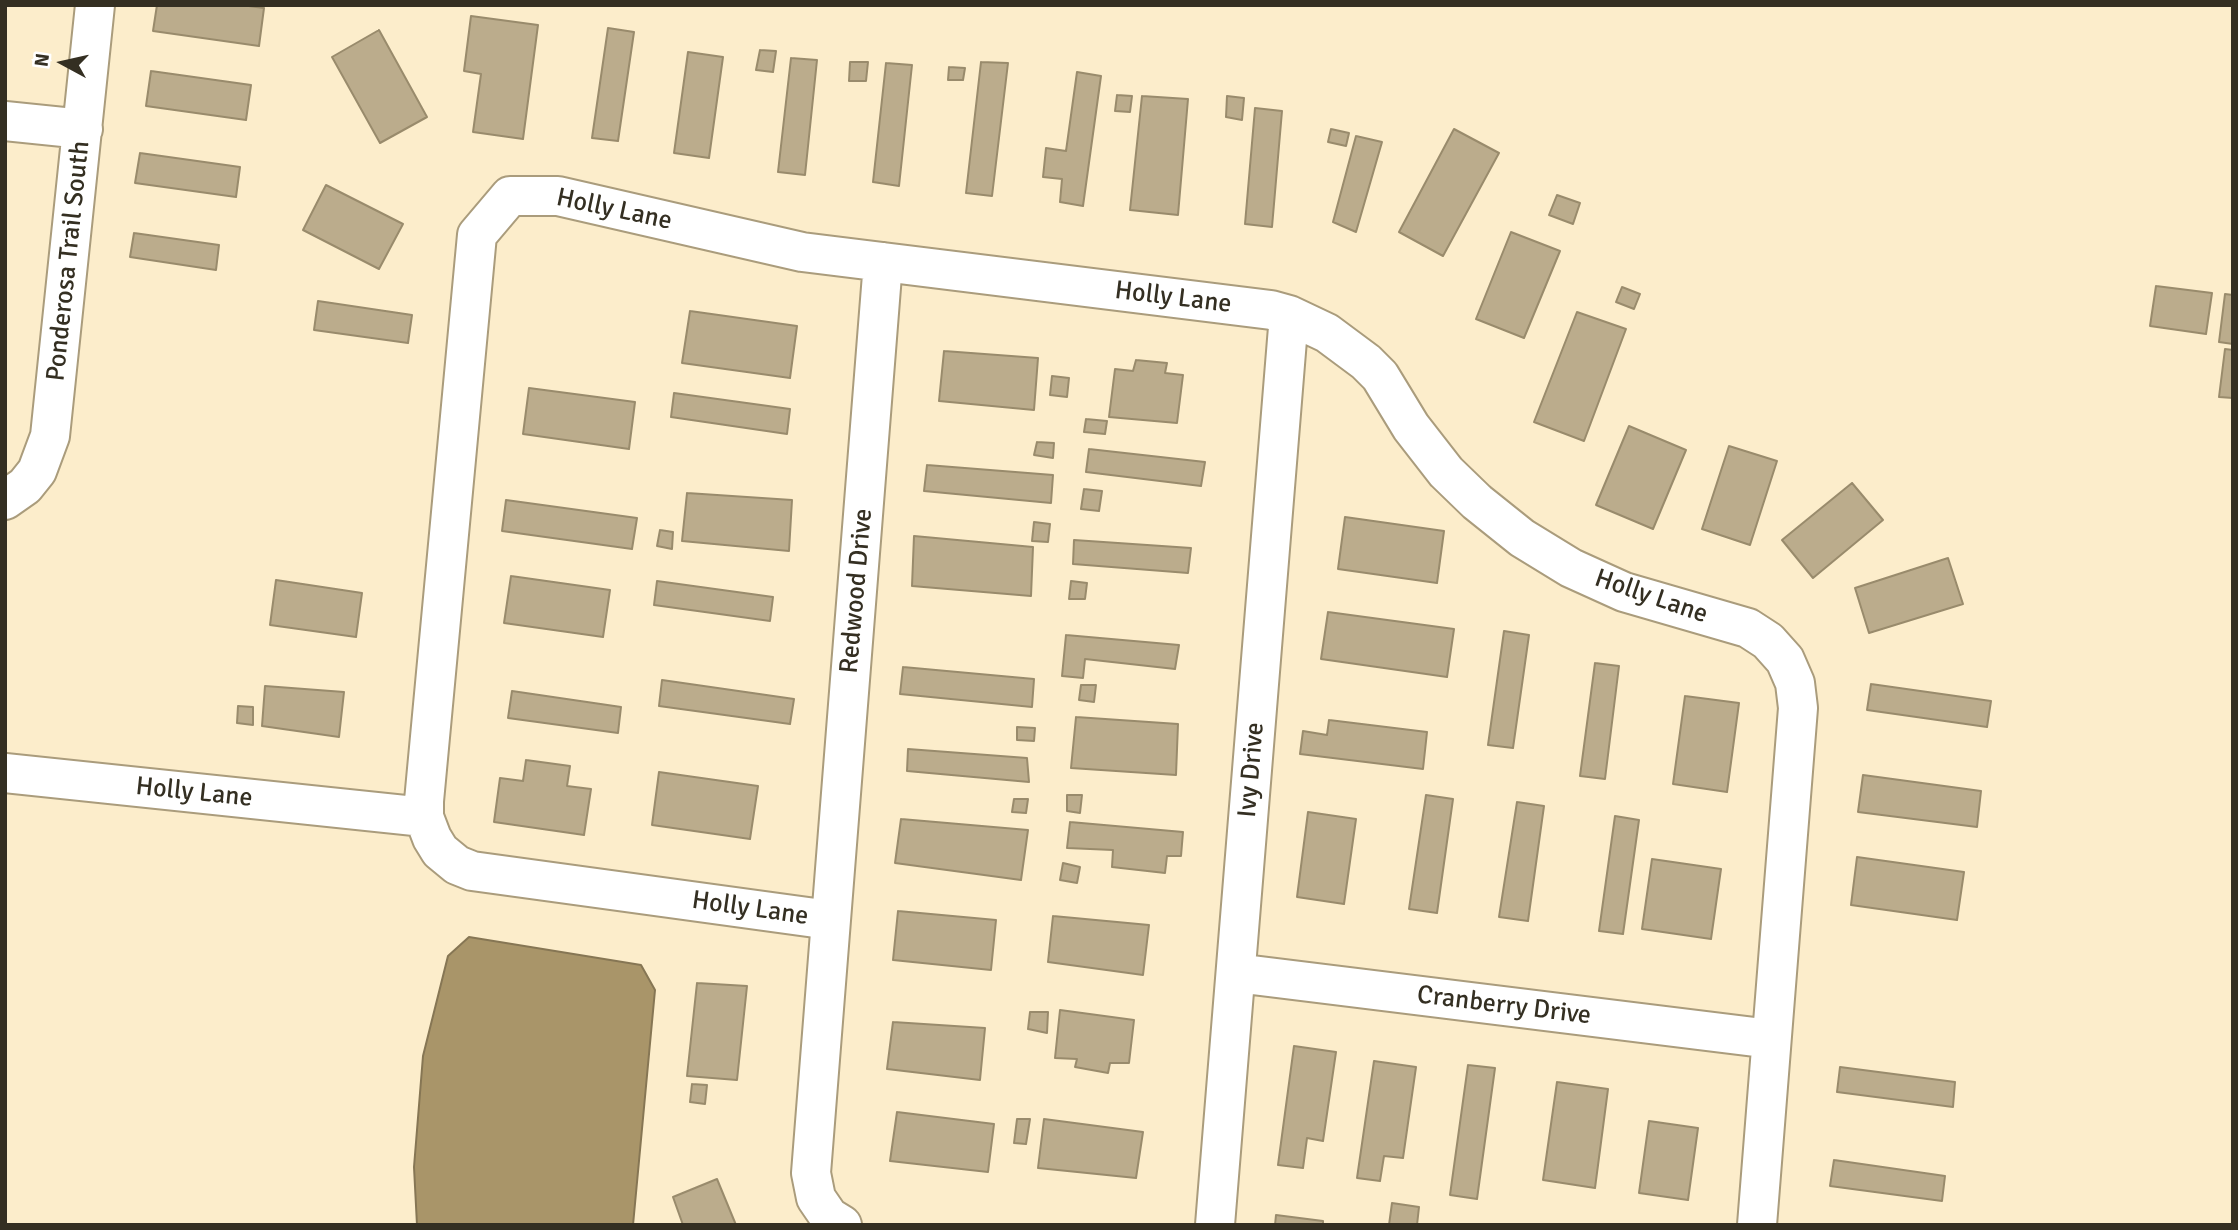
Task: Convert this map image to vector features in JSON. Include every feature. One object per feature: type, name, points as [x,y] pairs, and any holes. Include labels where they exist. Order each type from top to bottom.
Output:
[{"type":"street","name":"Ponderosa Trail South","points":[[5,500],[37,471],[50,436],[95,5]]},
{"type":"street","points":[[5,121],[83,129]]},
{"type":"street","name":"Holly Lane","points":[[842,1225],[830,1217],[816,1198],[811,1173],[830,920],[472,871],[457,865],[440,851],[424,817],[477,235],[510,196],[558,196],[802,252],[1271,310],[1289,316],[1327,333],[1366,362],[1380,376],[1410,427],[1446,471],[1477,502],[1522,538],[1571,568],[1623,592],[1748,628],[1769,641],[1785,660],[1795,683],[1798,708],[1757,1225]]},
{"type":"street","name":"Redwood Drive","points":[[830,920],[883,262]]},
{"type":"street","name":"Ivy Drive","points":[[1215,1225],[1289,316]]},
{"type":"street","name":"Holly Lane","points":[[5,773],[424,817]]},
{"type":"street","name":"Cranberry Drive","points":[[1236,973],[1771,1039]]},
{"type":"shaded area","points":[[469,937],[641,965],[655,990],[633,1225],[417,1225],[414,1167],[423,1056],[448,956]]},
{"type":"building","points":[[157,5],[241,5],[264,8],[259,46],[153,31]]},
{"type":"building","points":[[471,16],[538,25],[523,139],[473,132],[481,74],[464,71]]},
{"type":"building","points":[[608,28],[634,32],[618,141],[592,138]]},
{"type":"building","points":[[379,30],[427,117],[380,143],[332,57]]},
{"type":"building","points":[[760,50],[776,51],[773,72],[756,70]]},
{"type":"building","points":[[688,52],[723,57],[709,158],[674,153]]},
{"type":"building","points":[[791,58],[817,60],[805,175],[778,172]]},
{"type":"building","points":[[850,62],[868,62],[866,81],[849,81]]},
{"type":"building","points":[[981,62],[1008,63],[992,196],[966,193]]},
{"type":"building","points":[[886,63],[912,65],[899,186],[873,182]]},
{"type":"building","points":[[949,67],[965,68],[963,80],[948,80]]},
{"type":"building","points":[[151,71],[251,85],[246,120],[146,106]]},
{"type":"building","points":[[1077,72],[1101,76],[1083,206],[1060,202],[1062,179],[1043,177],[1046,148],[1066,151]]},
{"type":"building","points":[[1117,95],[1132,96],[1130,112],[1115,111]]},
{"type":"building","points":[[1142,96],[1188,99],[1178,215],[1130,210]]},
{"type":"building","points":[[1227,96],[1244,98],[1242,120],[1226,117]]},
{"type":"building","points":[[1255,108],[1282,111],[1272,227],[1245,224]]},
{"type":"building","points":[[1331,129],[1349,133],[1346,146],[1328,142]]},
{"type":"building","points":[[1454,129],[1499,153],[1443,256],[1399,232]]},
{"type":"building","points":[[1356,136],[1382,142],[1356,232],[1333,222]]},
{"type":"building","points":[[140,153],[240,167],[236,197],[135,183]]},
{"type":"building","points":[[326,185],[403,224],[379,269],[303,230]]},
{"type":"building","points":[[1557,195],[1580,203],[1573,224],[1549,215]]},
{"type":"building","points":[[1511,232],[1560,251],[1524,338],[1476,319]]},
{"type":"building","points":[[134,233],[219,245],[216,270],[130,257]]},
{"type":"building","points":[[2156,286],[2212,293],[2206,334],[2150,326]]},
{"type":"building","points":[[1622,287],[1640,294],[1634,309],[1616,302]]},
{"type":"building","points":[[2225,294],[2233,295],[2233,344],[2219,342]]},
{"type":"building","points":[[318,301],[412,315],[408,343],[314,330]]},
{"type":"building","points":[[690,311],[797,326],[790,378],[682,363]]},
{"type":"building","points":[[1577,312],[1626,329],[1584,441],[1534,422]]},
{"type":"building","points":[[2225,349],[2233,350],[2233,398],[2219,397]]},
{"type":"building","points":[[944,351],[1038,358],[1034,410],[939,401]]},
{"type":"building","points":[[1136,360],[1167,363],[1165,373],[1183,375],[1177,423],[1109,417],[1115,369],[1133,371]]},
{"type":"building","points":[[1052,376],[1069,378],[1067,397],[1050,395]]},
{"type":"building","points":[[529,388],[635,402],[629,449],[523,434]]},
{"type":"building","points":[[674,393],[790,409],[787,434],[671,417]]},
{"type":"building","points":[[1086,419],[1107,421],[1105,434],[1084,432]]},
{"type":"building","points":[[1629,426],[1686,450],[1653,529],[1596,505]]},
{"type":"building","points":[[1037,442],[1054,443],[1053,458],[1034,455]]},
{"type":"building","points":[[1729,446],[1777,461],[1750,545],[1702,529]]},
{"type":"building","points":[[1089,449],[1205,462],[1201,486],[1086,472]]},
{"type":"building","points":[[927,465],[1053,475],[1051,503],[924,491]]},
{"type":"building","points":[[1852,483],[1883,520],[1813,578],[1782,540]]},
{"type":"building","points":[[1084,489],[1102,491],[1099,511],[1081,509]]},
{"type":"building","points":[[687,493],[792,500],[789,551],[682,541]]},
{"type":"building","points":[[506,500],[637,518],[632,549],[502,531]]},
{"type":"building","points":[[1345,517],[1444,531],[1437,583],[1338,569]]},
{"type":"building","points":[[1034,522],[1050,524],[1048,542],[1032,541]]},
{"type":"building","points":[[660,530],[673,532],[672,549],[657,546]]},
{"type":"building","points":[[914,536],[1033,547],[1031,596],[912,586]]},
{"type":"building","points":[[1074,540],[1191,548],[1188,573],[1073,564]]},
{"type":"building","points":[[1948,558],[1963,604],[1869,633],[1855,588]]},
{"type":"building","points":[[511,576],[610,590],[603,637],[504,623]]},
{"type":"building","points":[[276,580],[362,593],[356,637],[270,625]]},
{"type":"building","points":[[657,581],[773,597],[770,621],[654,605]]},
{"type":"building","points":[[1071,581],[1087,583],[1085,599],[1069,599]]},
{"type":"building","points":[[1328,612],[1454,629],[1447,677],[1321,659]]},
{"type":"building","points":[[1504,631],[1529,635],[1513,748],[1488,745]]},
{"type":"building","points":[[1066,635],[1179,645],[1175,669],[1085,659],[1083,678],[1062,676]]},
{"type":"building","points":[[1595,663],[1619,666],[1605,779],[1580,776]]},
{"type":"building","points":[[903,667],[1034,679],[1032,707],[900,694]]},
{"type":"building","points":[[662,680],[794,699],[790,724],[659,706]]},
{"type":"building","points":[[1871,684],[1991,701],[1987,727],[1867,710]]},
{"type":"building","points":[[1081,685],[1096,685],[1094,702],[1079,700]]},
{"type":"building","points":[[265,686],[344,692],[339,737],[262,726]]},
{"type":"building","points":[[512,691],[621,707],[618,733],[508,718]]},
{"type":"building","points":[[1685,696],[1739,703],[1727,792],[1673,784]]},
{"type":"building","points":[[238,706],[253,707],[253,725],[237,723]]},
{"type":"building","points":[[1076,717],[1178,724],[1176,775],[1071,768]]},
{"type":"building","points":[[1329,720],[1427,732],[1423,769],[1300,754],[1303,731],[1327,735]]},
{"type":"building","points":[[1017,727],[1035,728],[1034,741],[1017,740]]},
{"type":"building","points":[[908,749],[1027,758],[1029,782],[907,771]]},
{"type":"building","points":[[526,760],[570,766],[567,786],[591,789],[584,835],[494,822],[500,778],[523,781]]},
{"type":"building","points":[[659,772],[758,786],[750,839],[652,825]]},
{"type":"building","points":[[1863,775],[1981,791],[1977,827],[1858,812]]},
{"type":"building","points":[[1067,795],[1082,795],[1080,813],[1067,811]]},
{"type":"building","points":[[1426,795],[1453,799],[1437,913],[1409,909]]},
{"type":"building","points":[[1014,799],[1028,799],[1026,813],[1012,812]]},
{"type":"building","points":[[1517,802],[1544,806],[1528,921],[1499,917]]},
{"type":"building","points":[[1308,812],[1356,819],[1344,904],[1297,897]]},
{"type":"building","points":[[1615,816],[1639,820],[1623,934],[1599,931]]},
{"type":"building","points":[[901,819],[1028,830],[1021,880],[895,863]]},
{"type":"building","points":[[1070,822],[1183,832],[1181,856],[1167,856],[1165,873],[1112,867],[1113,850],[1067,848]]},
{"type":"building","points":[[1857,857],[1964,872],[1957,920],[1851,905]]},
{"type":"building","points":[[1652,859],[1721,869],[1711,939],[1642,929]]},
{"type":"building","points":[[1063,863],[1080,867],[1077,883],[1060,880]]},
{"type":"building","points":[[898,911],[996,920],[991,970],[893,960]]},
{"type":"building","points":[[1053,916],[1149,925],[1143,975],[1048,962]]},
{"type":"building","points":[[697,983],[747,986],[737,1080],[687,1076]]},
{"type":"building","points":[[1060,1010],[1134,1020],[1129,1063],[1110,1063],[1108,1073],[1075,1067],[1077,1059],[1055,1058]]},
{"type":"building","points":[[1030,1012],[1048,1012],[1047,1033],[1028,1029]]},
{"type":"building","points":[[893,1022],[985,1028],[980,1080],[887,1069]]},
{"type":"building","points":[[1294,1046],[1336,1052],[1323,1141],[1307,1138],[1303,1168],[1278,1165]]},
{"type":"building","points":[[1374,1061],[1416,1067],[1403,1158],[1384,1156],[1380,1181],[1357,1178]]},
{"type":"building","points":[[1468,1065],[1495,1068],[1477,1199],[1450,1195]]},
{"type":"building","points":[[1840,1067],[1955,1082],[1953,1107],[1837,1092]]},
{"type":"building","points":[[1557,1082],[1608,1089],[1595,1188],[1543,1180]]},
{"type":"building","points":[[692,1084],[707,1085],[705,1104],[690,1102]]},
{"type":"building","points":[[897,1112],[994,1124],[988,1172],[890,1161]]},
{"type":"building","points":[[1017,1119],[1030,1119],[1026,1144],[1014,1143]]},
{"type":"building","points":[[1044,1119],[1143,1132],[1136,1178],[1038,1168]]},
{"type":"building","points":[[1649,1121],[1698,1128],[1688,1200],[1639,1193]]},
{"type":"building","points":[[1834,1160],[1945,1176],[1942,1201],[1830,1186]]},
{"type":"building","points":[[717,1179],[736,1225],[683,1225],[673,1197]]},
{"type":"building","points":[[1392,1203],[1419,1207],[1417,1225],[1389,1225]]},
{"type":"building","points":[[1276,1215],[1323,1221],[1323,1225],[1275,1225]]}]
